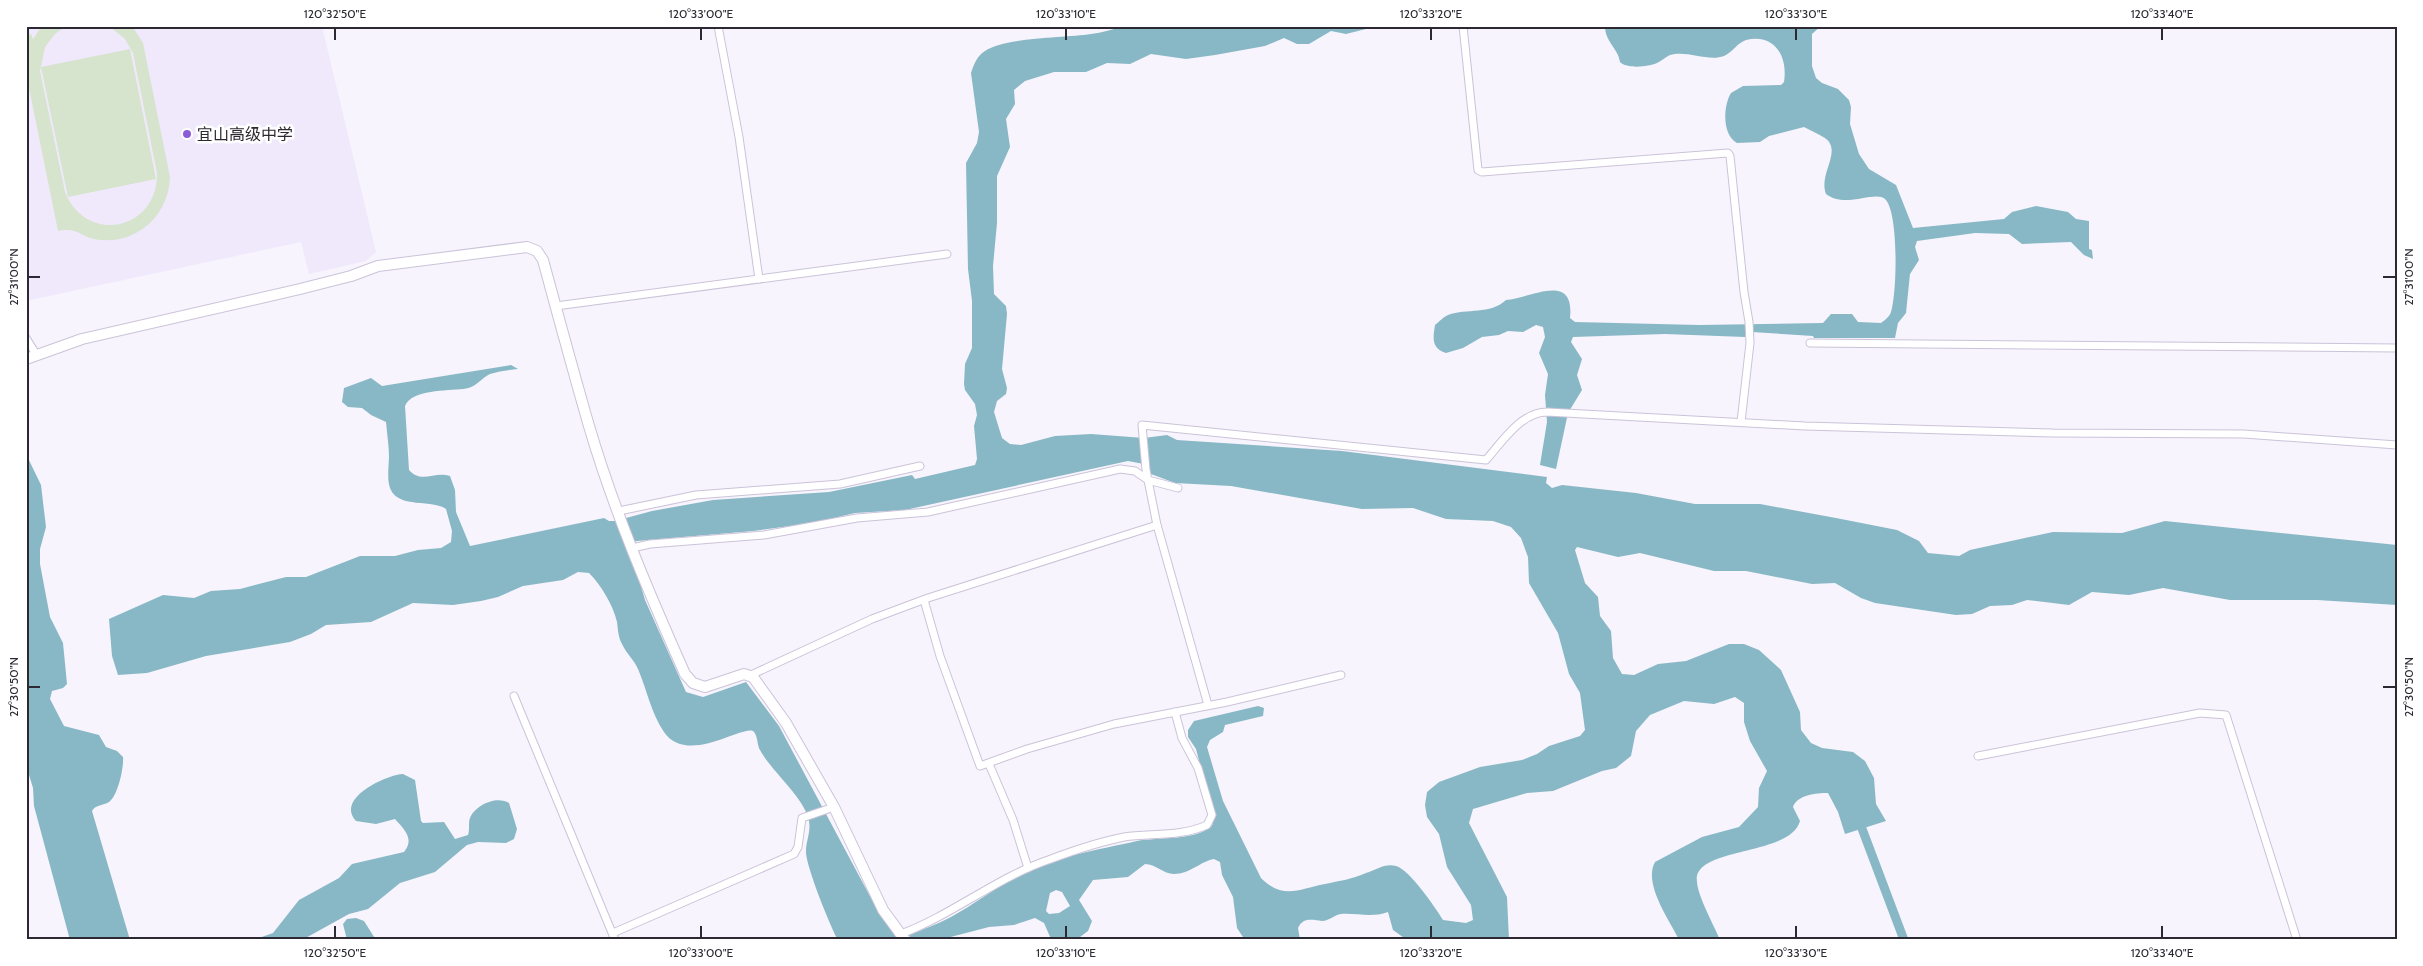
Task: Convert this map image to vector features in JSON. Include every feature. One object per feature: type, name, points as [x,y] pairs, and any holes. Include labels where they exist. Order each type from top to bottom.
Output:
[{"type":"street","points":[[718,26],[739,137],[759,279]]},
{"type":"street","points":[[1463,26],[1478,170],[1482,172],[1728,153],[1730,156],[1750,342],[1741,422]]},
{"type":"street","points":[[26,338],[31,357],[82,338],[352,276],[378,266],[527,247],[537,251],[542,257],[589,426],[651,598],[689,680],[705,688],[744,674],[751,675],[872,620],[924,600],[1157,525]]},
{"type":"street","points":[[556,306],[947,254]]},
{"type":"street","points":[[1810,343],[2397,348]]},
{"type":"street","points":[[1208,705],[1157,525],[1146,470],[1142,425],[1486,460],[1526,418],[1535,413],[1548,412],[1741,422],[2053,434],[2244,434],[2397,444]]},
{"type":"street","points":[[619,512],[696,495],[840,484],[920,466]]},
{"type":"street","points":[[632,546],[764,535],[857,518],[928,512],[1120,469],[1135,470],[1148,480],[1178,488]]},
{"type":"street","points":[[924,600],[940,656],[980,766],[1026,749],[1080,734],[1341,675]]},
{"type":"street","points":[[751,675],[786,723],[883,910],[903,937],[952,911],[989,887],[1028,868],[1112,840],[1181,832],[1209,823],[1212,816],[1198,768],[1182,738],[1176,712]]},
{"type":"street","points":[[514,696],[614,936],[794,854],[798,847],[802,818],[831,808]]},
{"type":"street","points":[[1978,756],[2200,713],[2226,715],[2297,940]]},
{"type":"street","points":[[989,764],[1013,820],[1028,868]]},
{"type":"shaded area","name":"宜山高级中学","points":[[26,26],[322,26],[376,252],[366,261],[309,274],[301,242],[26,301]]},
{"type":"green space","points":[[42,26],[66,26],[55,34],[45,47],[40,71],[65,192],[75,209],[88,220],[104,225],[119,224],[134,218],[146,208],[154,193],[157,173],[133,53],[125,39],[109,26],[132,26],[143,43],[170,177],[168,191],[156,216],[147,226],[136,233],[123,238],[109,240],[94,239],[69,230],[58,231],[26,73],[26,35],[31,34],[33,39]]},
{"type":"green space","points":[[130,49],[156,179],[68,197],[41,67]]},
{"type":"water","points":[[1124,26],[1378,26],[1346,34],[1331,31],[1309,44],[1297,44],[1284,38],[1265,46],[1186,59],[1151,54],[1130,64],[1107,63],[1086,72],[1054,72],[1025,81],[1014,90],[1015,104],[1006,119],[1010,147],[997,176],[997,223],[993,266],[994,294],[1006,306],[1007,314],[1002,369],[1007,388],[1006,394],[997,401],[994,412],[1002,438],[1010,444],[1021,445],[1055,436],[1091,434],[1144,438],[1167,435],[1177,440],[1342,451],[1547,477],[1546,483],[1552,488],[1562,485],[1636,493],[1695,504],[1760,504],[1897,530],[1919,541],[1928,553],[1959,556],[1970,550],[2053,532],[2122,533],[2165,521],[2397,545],[2397,605],[2317,600],[2230,600],[2163,588],[2129,595],[2092,592],[2069,605],[2027,600],[2012,605],[1990,606],[1972,614],[1956,615],[1875,603],[1861,598],[1835,583],[1812,584],[1746,571],[1714,571],[1640,553],[1618,557],[1577,547],[1575,550],[1585,583],[1598,597],[1600,616],[1611,631],[1613,658],[1622,674],[1634,675],[1658,664],[1686,661],[1729,644],[1744,644],[1759,650],[1781,670],[1800,712],[1801,730],[1811,743],[1822,748],[1853,752],[1865,761],[1874,778],[1876,804],[1886,821],[1845,834],[1838,812],[1828,793],[1803,797],[1793,807],[1800,821],[1792,832],[1779,841],[1710,862],[1700,871],[1697,882],[1698,888],[1720,940],[1679,940],[1655,891],[1652,871],[1655,862],[1702,837],[1739,827],[1758,807],[1759,788],[1767,771],[1750,741],[1744,722],[1744,703],[1735,697],[1714,704],[1684,701],[1650,715],[1636,731],[1631,756],[1616,768],[1602,771],[1553,791],[1527,793],[1473,809],[1469,823],[1507,897],[1509,940],[1407,940],[1393,930],[1388,912],[1370,915],[1341,914],[1325,921],[1305,921],[1298,928],[1300,940],[1248,940],[1243,937],[1237,928],[1233,897],[1222,875],[1220,862],[1214,859],[1180,873],[1170,874],[1145,864],[1128,877],[1093,880],[1079,900],[1092,921],[1088,931],[1080,937],[1051,939],[1044,923],[1035,918],[1014,925],[989,927],[939,940],[912,940],[909,935],[951,917],[1033,868],[1077,854],[1137,841],[1189,836],[1207,829],[1213,824],[1213,814],[1196,749],[1188,737],[1188,730],[1194,721],[1258,706],[1264,708],[1263,716],[1225,725],[1223,732],[1210,740],[1207,747],[1223,801],[1261,878],[1277,889],[1292,891],[1351,878],[1392,865],[1402,869],[1415,881],[1443,920],[1466,923],[1473,920],[1471,905],[1447,867],[1439,834],[1427,817],[1425,805],[1427,792],[1439,782],[1480,767],[1522,760],[1537,754],[1549,746],[1580,736],[1585,730],[1580,693],[1569,674],[1558,633],[1529,583],[1528,557],[1521,538],[1511,527],[1493,521],[1446,519],[1413,508],[1362,509],[1231,486],[1175,483],[1151,474],[1149,465],[1128,461],[905,510],[855,513],[813,523],[753,531],[628,543],[645,600],[686,692],[703,697],[746,682],[779,726],[880,915],[901,940],[838,940],[819,896],[807,858],[806,847],[809,821],[806,812],[795,794],[765,758],[759,748],[754,732],[740,733],[701,745],[687,745],[674,742],[664,732],[652,709],[638,669],[621,641],[610,602],[589,573],[578,572],[563,580],[523,586],[498,597],[481,601],[453,605],[413,603],[371,622],[326,625],[311,634],[290,642],[206,656],[147,673],[118,675],[112,656],[109,619],[163,595],[194,598],[211,591],[240,589],[286,577],[306,577],[360,556],[395,556],[418,550],[441,548],[451,542],[452,531],[446,509],[403,500],[396,497],[392,492],[388,480],[389,453],[386,422],[371,415],[362,408],[348,407],[342,402],[344,388],[371,378],[382,386],[511,365],[518,369],[490,374],[475,385],[467,388],[431,392],[415,396],[405,406],[409,470],[423,477],[450,476],[455,490],[456,512],[470,546],[604,518],[609,521],[615,521],[652,511],[713,500],[829,492],[912,475],[915,479],[975,465],[977,459],[974,426],[977,415],[975,404],[965,390],[964,384],[965,364],[972,348],[972,301],[968,269],[966,163],[977,143],[979,132],[971,73],[980,55],[994,46],[1020,41],[1103,32]],"holes":[[[1056,890],[1062,892],[1070,906],[1059,913],[1049,914],[1046,911],[1050,893]]]},
{"type":"water","points":[[1605,26],[1821,26],[1812,34],[1812,66],[1816,78],[1822,83],[1838,89],[1849,100],[1851,107],[1850,124],[1859,154],[1869,169],[1896,185],[1913,228],[2004,219],[2012,212],[2036,206],[2068,212],[2076,219],[2089,221],[2089,249],[2092,250],[2093,259],[2084,255],[2071,242],[2022,244],[2009,234],[1975,233],[1917,241],[1915,247],[1919,260],[1910,274],[1906,313],[1898,323],[1895,338],[1814,338],[1813,336],[1752,332],[1746,333],[1745,337],[1665,334],[1573,337],[1571,342],[1582,359],[1577,375],[1582,390],[1568,413],[1556,469],[1540,465],[1547,422],[1545,395],[1548,374],[1539,353],[1545,337],[1543,327],[1536,325],[1523,332],[1508,331],[1499,335],[1482,337],[1463,348],[1446,353],[1441,351],[1434,342],[1435,325],[1444,317],[1455,313],[1493,308],[1506,300],[1549,291],[1559,291],[1566,295],[1570,304],[1570,318],[1575,322],[1699,325],[1823,323],[1831,314],[1852,314],[1858,322],[1881,323],[1890,314],[1893,303],[1895,289],[1895,236],[1890,207],[1885,199],[1874,197],[1842,200],[1826,194],[1824,186],[1832,149],[1830,143],[1825,138],[1804,127],[1769,136],[1760,142],[1737,143],[1729,134],[1726,127],[1725,112],[1731,93],[1743,86],[1781,85],[1784,82],[1784,64],[1777,49],[1772,44],[1765,40],[1746,40],[1724,56],[1711,58],[1677,54],[1670,55],[1653,64],[1627,66],[1620,62],[1607,36]]},
{"type":"water","points":[[26,454],[41,485],[46,527],[40,549],[40,564],[50,617],[63,643],[67,684],[63,688],[52,691],[50,699],[64,726],[99,735],[106,747],[117,751],[123,757],[118,788],[115,794],[109,802],[96,807],[92,811],[130,940],[70,940],[34,806],[33,788],[26,765]]},
{"type":"water","points":[[403,774],[415,780],[421,821],[423,823],[444,822],[455,839],[468,835],[470,818],[481,805],[499,800],[509,803],[517,829],[514,839],[506,843],[478,842],[467,845],[435,872],[400,883],[368,909],[349,914],[302,940],[253,940],[273,933],[299,900],[339,878],[352,864],[404,852],[408,843],[407,834],[395,819],[376,824],[356,821],[351,813],[352,805],[365,790],[385,779]]},
{"type":"water","points":[[356,918],[364,921],[376,940],[347,940],[343,924],[347,919]]},
{"type":"waterway","points":[[1858,818],[1904,940]]},
{"type":"place","name":"宜山高级中学","points":[[187,134]]}]
